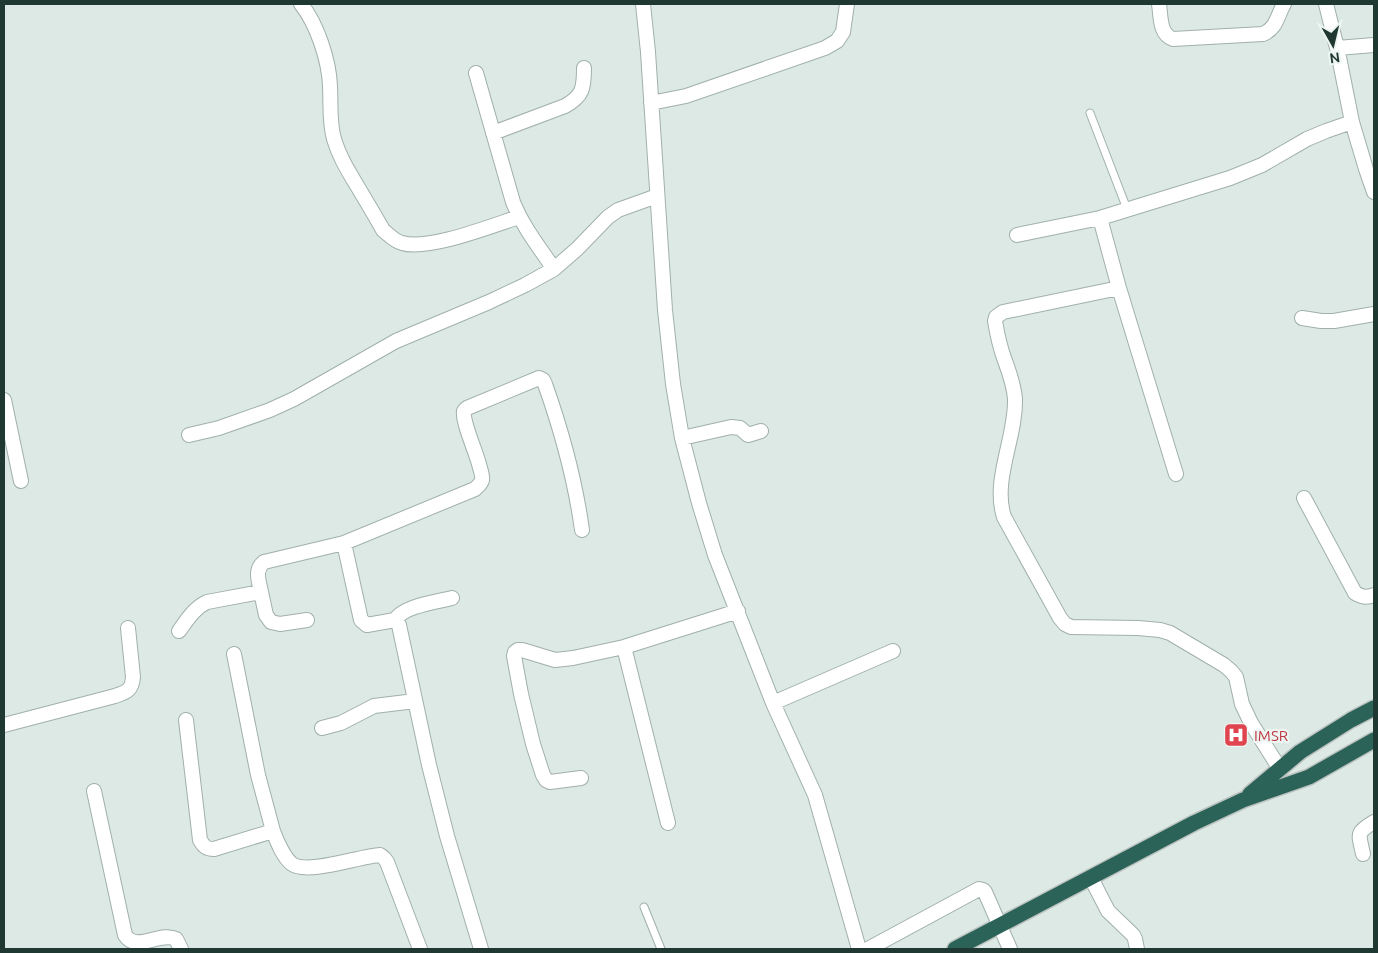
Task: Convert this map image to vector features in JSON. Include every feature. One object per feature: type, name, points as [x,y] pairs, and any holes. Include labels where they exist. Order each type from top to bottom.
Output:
[{"type":"highway","points":[[1243,800],[1300,752],[1374,708]]},
{"type":"highway","points":[[955,949],[979,943],[1000,925],[1194,823],[1243,800],[1309,777],[1374,740]]},
{"type":"street","points":[[301,4],[315,28],[323,49],[330,84],[333,136],[338,151],[343,163],[383,230],[391,238],[409,245],[429,243],[456,237],[519,217]]},
{"type":"street","points":[[642,4],[648,52],[665,310],[673,384],[682,438],[715,555],[773,703],[816,795],[859,949]]},
{"type":"street","points":[[651,103],[686,96],[825,48],[837,41],[843,32],[847,4]]},
{"type":"street","points":[[1159,4],[1164,34],[1173,39],[1263,34],[1274,27],[1284,4]]},
{"type":"street","points":[[1326,4],[1352,122],[1374,192]]},
{"type":"street","points":[[1337,48],[1374,45]]},
{"type":"street","points":[[493,133],[574,101],[581,94],[584,84],[584,68]]},
{"type":"street","points":[[476,73],[513,202],[519,217],[554,269]]},
{"type":"street","points":[[1017,235],[1100,218],[1230,178],[1262,165],[1307,139],[1352,122]]},
{"type":"street","points":[[190,435],[219,428],[270,410],[294,399],[396,342],[489,302],[554,269],[577,249],[608,217],[618,210],[657,196]]},
{"type":"street","points":[[1100,218],[1119,288],[1176,474]]},
{"type":"street","points":[[1119,288],[1003,312],[996,317],[996,326],[1003,356],[1014,387],[1015,400],[1000,495],[1004,517],[1065,624],[1077,628],[1160,630],[1170,633],[1231,671],[1236,677],[1242,704],[1251,723],[1280,769]]},
{"type":"street","points":[[1302,318],[1321,322],[1374,314]]},
{"type":"street","points":[[307,620],[280,624],[271,622],[266,614],[261,592],[258,569],[260,565],[264,562],[344,543],[475,489],[480,484],[482,474],[464,419],[464,411],[539,378],[545,384],[561,432],[574,479],[582,530]]},
{"type":"street","points":[[4,400],[22,481]]},
{"type":"street","points":[[682,438],[731,427],[740,428],[748,435],[761,431]]},
{"type":"street","points":[[1304,498],[1354,593],[1361,597],[1374,595]]},
{"type":"street","points":[[344,543],[361,620],[367,625],[396,620]]},
{"type":"street","points":[[179,631],[195,609],[206,602],[261,592]]},
{"type":"street","points":[[396,620],[402,612],[452,598]]},
{"type":"street","points":[[581,778],[550,782],[543,775],[533,744],[521,694],[514,656],[515,652],[522,650],[555,660],[563,660],[624,647],[738,611]]},
{"type":"street","points":[[396,620],[399,625],[429,765],[445,828],[481,949]]},
{"type":"street","points":[[4,724],[116,696],[129,690],[132,684],[132,676],[128,628]]},
{"type":"street","points":[[624,647],[668,823]]},
{"type":"street","points":[[773,703],[893,652]]},
{"type":"street","points":[[234,654],[258,775],[273,831],[286,856],[292,864],[301,868],[380,855],[384,858],[420,949]]},
{"type":"street","points":[[322,728],[342,724],[374,706],[415,701]]},
{"type":"street","points":[[186,720],[200,840],[204,846],[208,849],[214,849],[273,831]]},
{"type":"street","points":[[94,791],[125,935],[128,941],[133,944],[140,944],[171,937],[176,939],[181,949]]},
{"type":"street","points":[[1363,854],[1360,832],[1363,828],[1374,822]]},
{"type":"street","points":[[1091,878],[1108,911],[1114,919],[1133,935],[1137,949]]},
{"type":"street","points":[[868,949],[978,889],[985,892],[1010,949]]},
{"type":"lane","points":[[1090,113],[1127,210]]},
{"type":"lane","points":[[644,907],[661,949]]},
{"type":"place","name":"IMSR","points":[[1236,735]]}]
